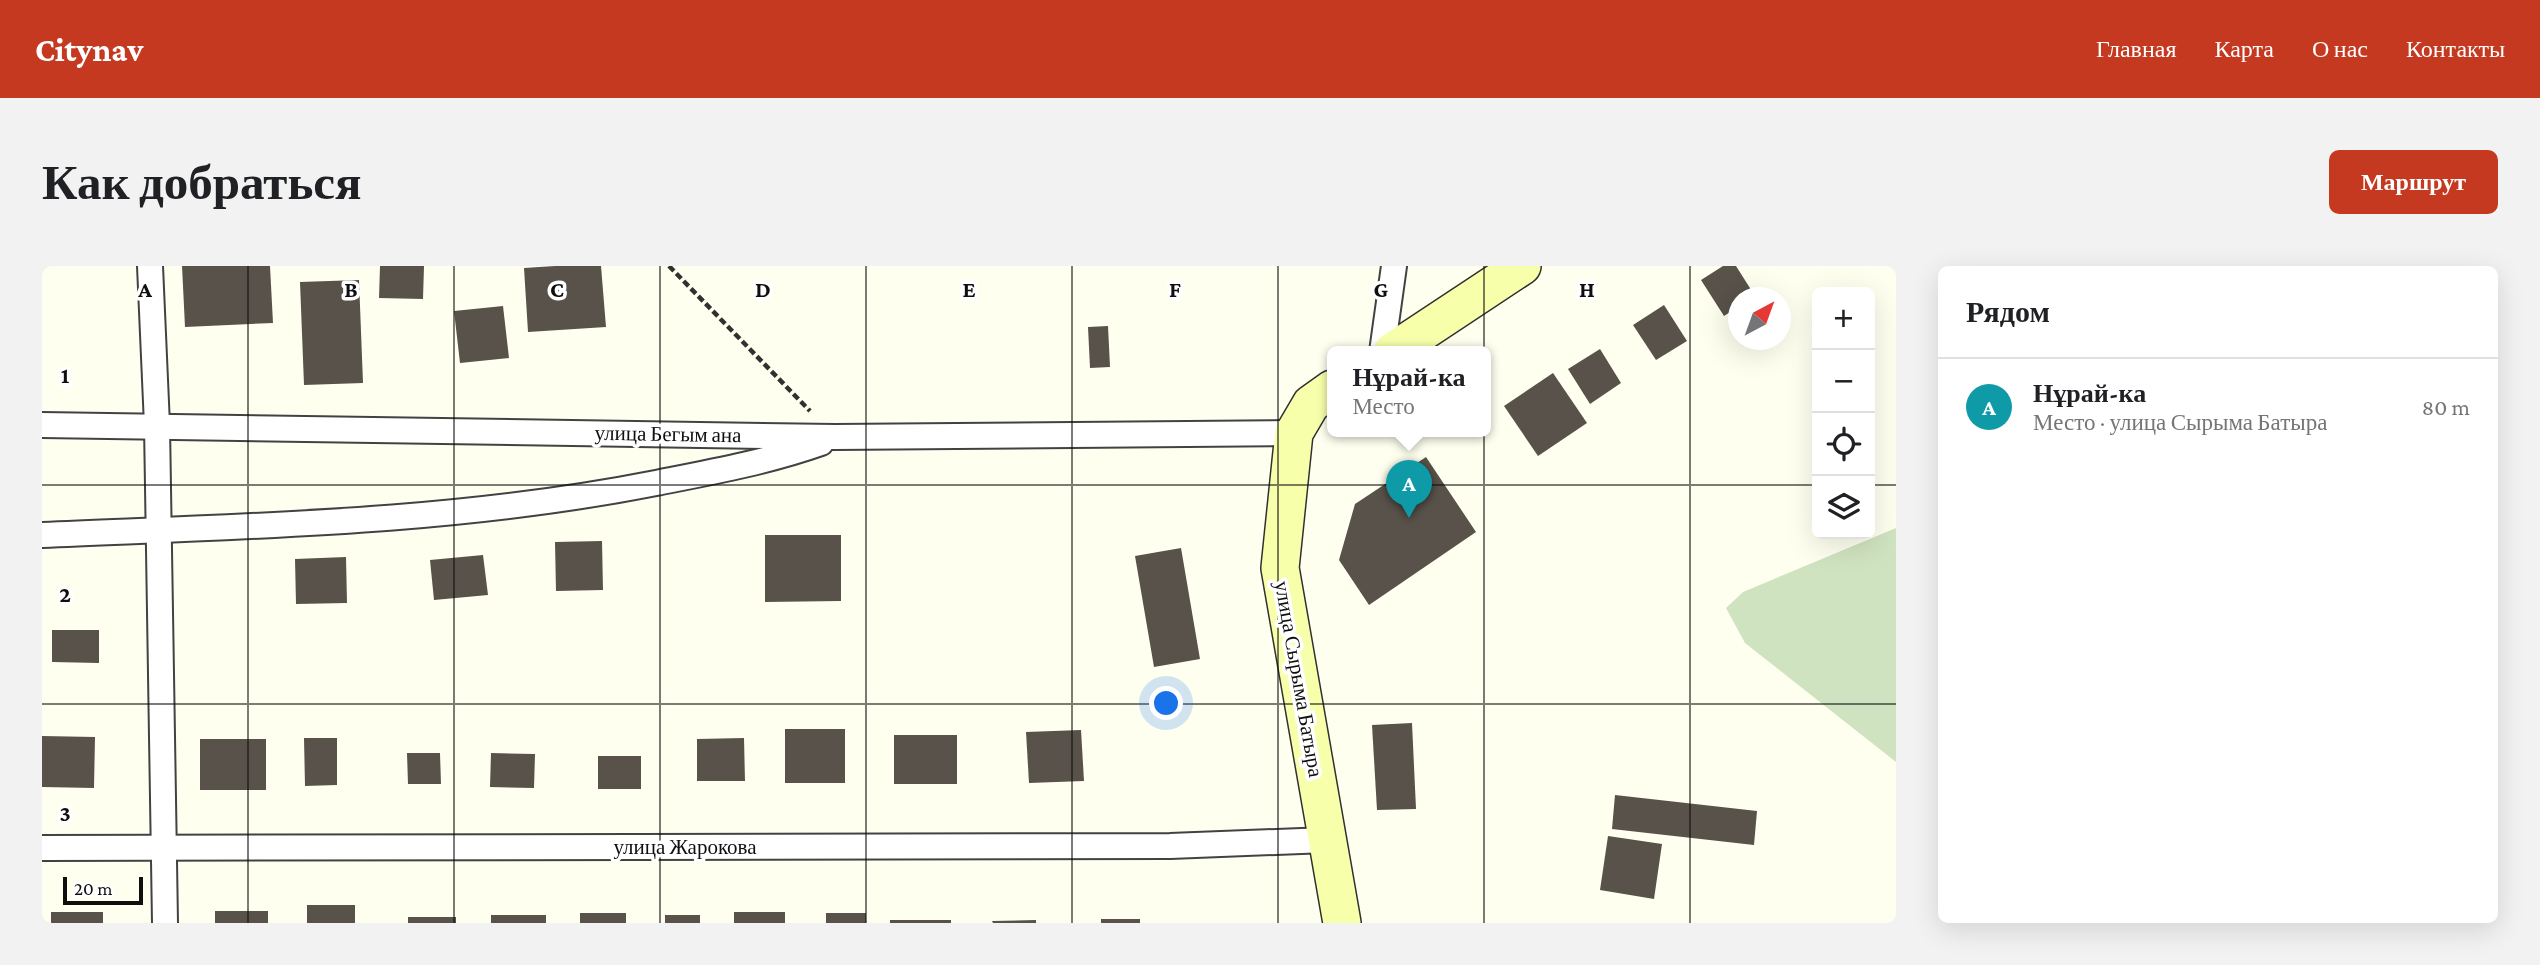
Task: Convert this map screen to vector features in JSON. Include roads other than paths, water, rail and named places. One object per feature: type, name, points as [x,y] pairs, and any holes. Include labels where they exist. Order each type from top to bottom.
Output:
[{"type":"street","points":[[150,266],[157,425],[166,923]]},
{"type":"street","points":[[1383,346],[1394,266]]},
{"type":"street","points":[[1401,346],[1522,266]]},
{"type":"street","points":[[1294,433],[1311,404],[1327,393]]},
{"type":"street","name":"улица Бегым ана","points":[[42,425],[835,438],[1294,433]]},
{"type":"street","name":"улица Сырыма Батыра","points":[[1294,433],[1280,568],[1342,923]]},
{"type":"street","points":[[42,535],[159,528],[335,524],[582,498],[777,458],[835,438]]},
{"type":"street","name":"улица Жарокова","points":[[42,849],[1170,846],[1327,840]]},
{"type":"place","name":"Нұрай-ка","points":[[1409,518]]}]
